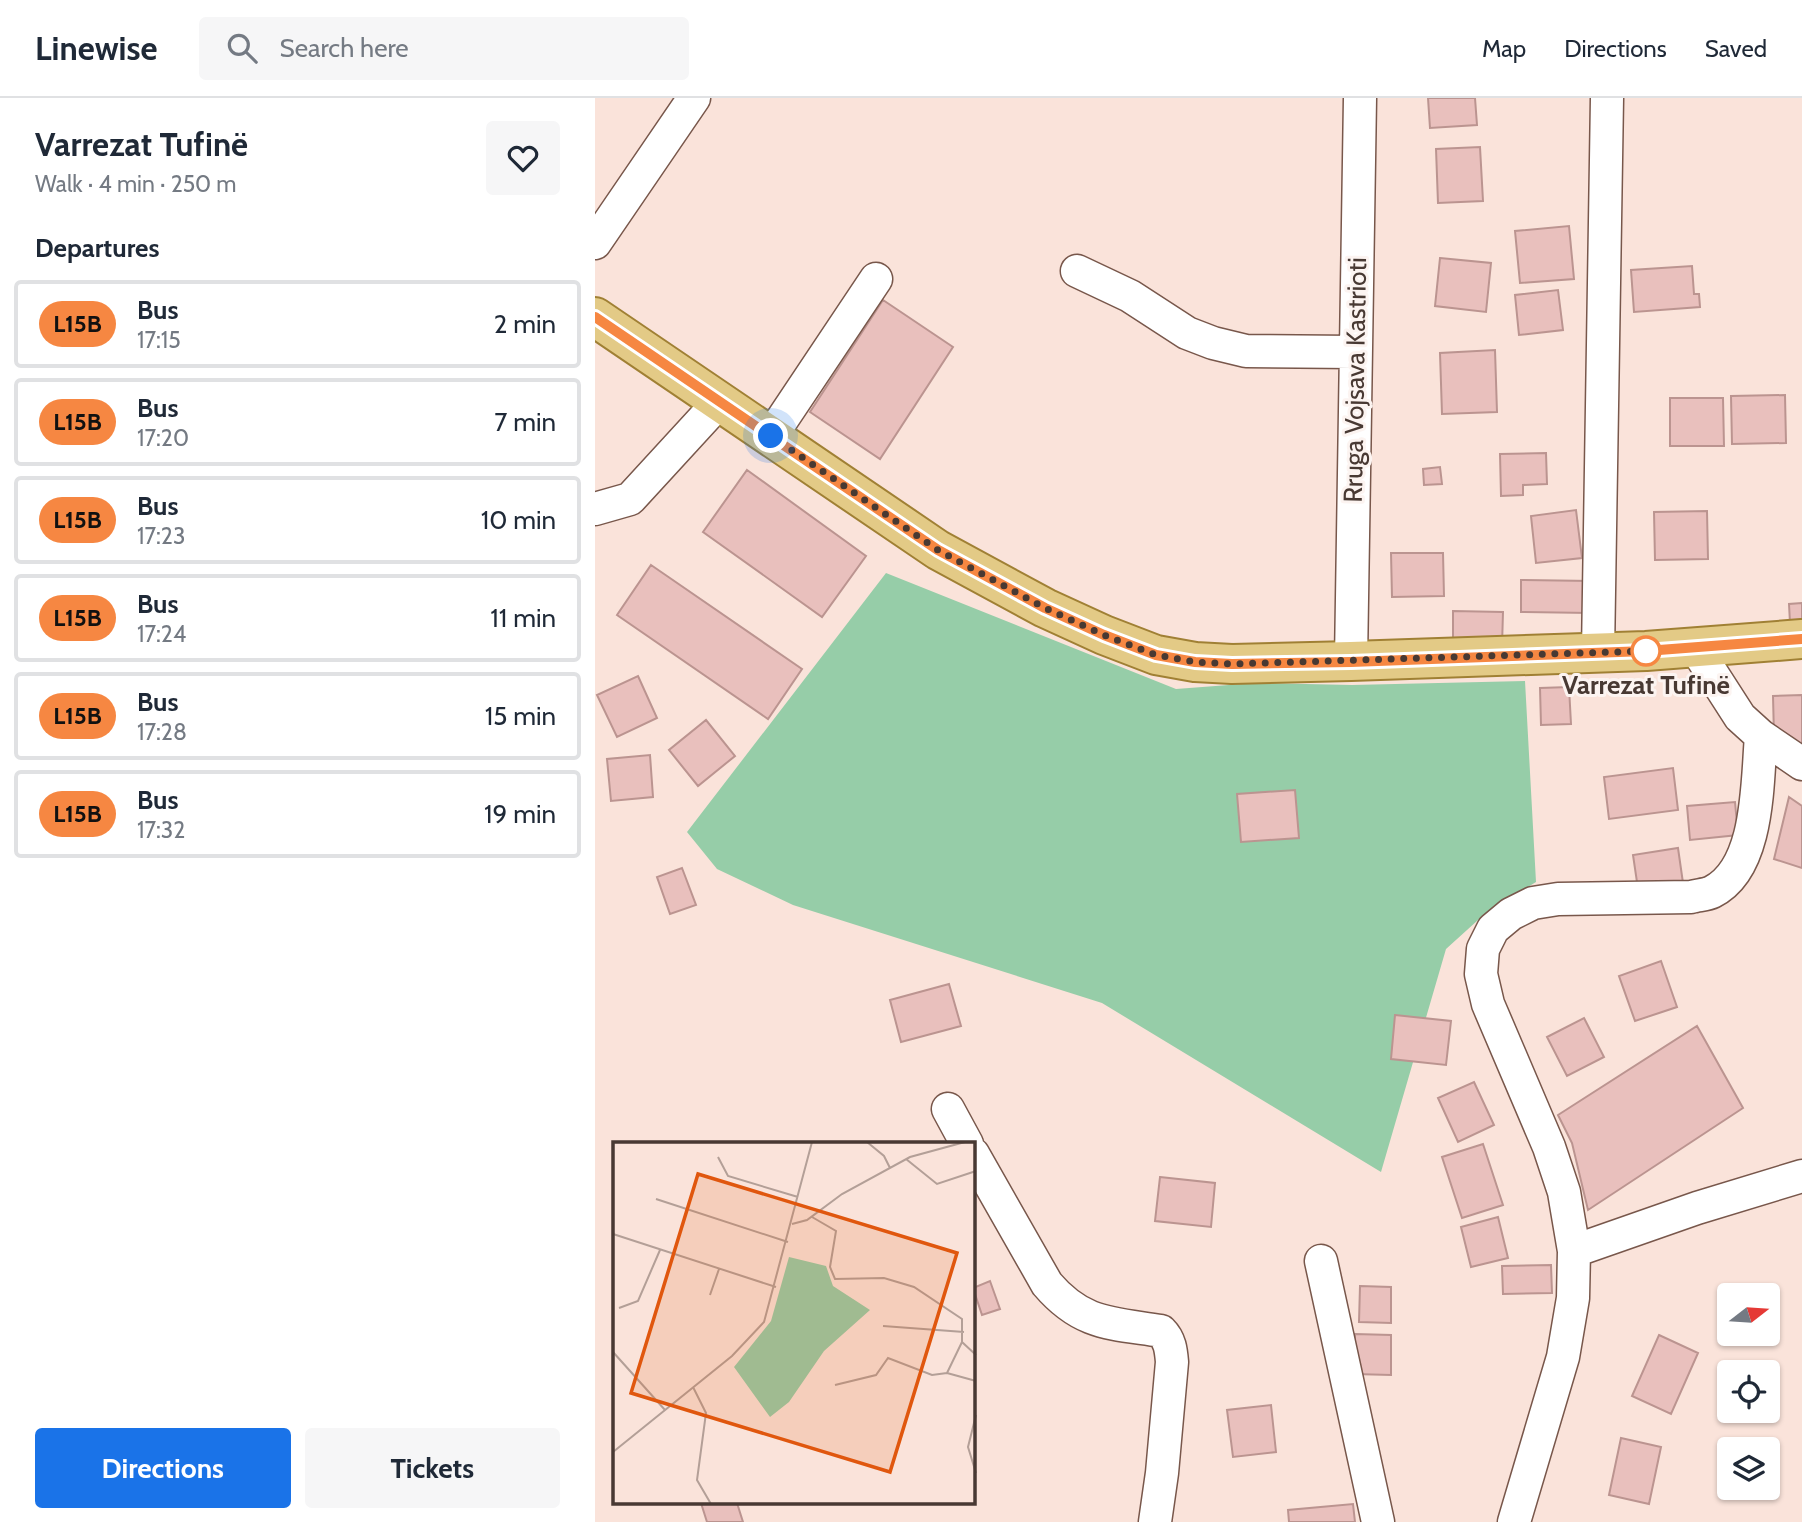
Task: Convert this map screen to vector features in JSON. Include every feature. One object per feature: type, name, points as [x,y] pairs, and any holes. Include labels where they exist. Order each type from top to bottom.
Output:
[{"type":"main road","points":[[595,317],[938,550],[1045,608],[1156,655],[1195,662],[1232,664],[1351,662],[1598,653],[1802,639]]},
{"type":"street","points":[[595,243],[694,98]]},
{"type":"street","name":"Rruga Vojsava Kastrioti","points":[[1351,662],[1360,98]]},
{"type":"street","points":[[1598,653],[1607,98]]},
{"type":"street","points":[[1077,271],[1130,296],[1187,333],[1213,342],[1246,351],[1355,352]]},
{"type":"street","points":[[771,436],[876,279]]},
{"type":"street","points":[[595,509],[630,499],[720,401]]},
{"type":"street","points":[[1695,647],[1740,718],[1802,764]]},
{"type":"street","points":[[1514,1522],[1563,1357],[1573,1298],[1574,1251],[1564,1192],[1549,1147],[1488,1004],[1481,974],[1483,949],[1493,929],[1511,914],[1533,903],[1558,898],[1691,897],[1712,892],[1729,880],[1742,859],[1751,832],[1756,807],[1762,736]]},
{"type":"street","points":[[948,1109],[966,1142]]},
{"type":"street","points":[[975,1158],[1047,1284],[1061,1301],[1076,1312],[1098,1321],[1161,1331],[1166,1336],[1172,1362],[1155,1522]]},
{"type":"street","points":[[1574,1251],[1697,1208],[1802,1176]]},
{"type":"street","points":[[1321,1261],[1378,1522]]},
{"type":"green space","points":[[886,573],[1176,689],[1255,683],[1352,685],[1525,681],[1536,882],[1488,911],[1446,949],[1381,1172],[1102,1003],[793,905],[717,869],[687,832]]},
{"type":"building","points":[[1428,98],[1475,98],[1477,125],[1430,128]]},
{"type":"building","points":[[1480,147],[1483,201],[1438,203],[1436,149]]},
{"type":"building","points":[[1569,226],[1574,279],[1520,283],[1515,231]]},
{"type":"building","points":[[1440,258],[1491,263],[1486,312],[1435,306]]},
{"type":"building","points":[[1692,266],[1694,294],[1699,294],[1700,307],[1634,312],[1631,270]]},
{"type":"building","points":[[1558,290],[1563,330],[1519,335],[1515,295]]},
{"type":"building","points":[[883,300],[953,347],[880,459],[810,412]]},
{"type":"building","points":[[1495,350],[1497,412],[1442,414],[1440,353]]},
{"type":"building","points":[[1785,395],[1786,443],[1732,444],[1731,396]]},
{"type":"building","points":[[1670,398],[1723,398],[1724,446],[1670,446]]},
{"type":"building","points":[[1546,453],[1547,484],[1523,485],[1523,495],[1501,496],[1500,454]]},
{"type":"building","points":[[1440,467],[1442,484],[1424,485],[1423,469]]},
{"type":"building","points":[[747,470],[866,556],[822,617],[703,532]]},
{"type":"building","points":[[1576,510],[1582,558],[1536,563],[1531,516]]},
{"type":"building","points":[[1707,511],[1708,559],[1655,560],[1654,512]]},
{"type":"building","points":[[1391,553],[1443,553],[1444,596],[1392,597]]},
{"type":"building","points":[[651,565],[802,669],[768,719],[617,615]]},
{"type":"building","points":[[1521,580],[1591,581],[1590,613],[1521,612]]},
{"type":"building","points":[[1802,603],[1802,623],[1790,623],[1789,604]]},
{"type":"building","points":[[1453,611],[1503,612],[1502,646],[1453,645]]},
{"type":"building","points":[[638,676],[657,718],[617,737],[597,695]]},
{"type":"building","points":[[1569,687],[1571,724],[1541,725],[1540,688]]},
{"type":"building","points":[[1802,695],[1802,746],[1774,736],[1773,696]]},
{"type":"building","points":[[706,720],[735,756],[698,786],[669,750]]},
{"type":"building","points":[[650,755],[653,797],[611,801],[607,759]]},
{"type":"building","points":[[1673,768],[1678,810],[1609,819],[1604,777]]},
{"type":"building","points":[[1295,790],[1299,838],[1241,842],[1237,794]]},
{"type":"building","points":[[1789,797],[1802,806],[1802,868],[1774,859]]},
{"type":"building","points":[[1735,802],[1738,835],[1690,840],[1687,806]]},
{"type":"building","points":[[1678,848],[1683,883],[1638,889],[1633,855]]},
{"type":"building","points":[[682,868],[696,905],[670,914],[657,877]]},
{"type":"building","points":[[1661,961],[1677,1007],[1635,1021],[1619,976]]},
{"type":"building","points":[[949,984],[961,1026],[901,1042],[890,1000]]},
{"type":"building","points":[[1395,1015],[1451,1021],[1446,1065],[1391,1059]]},
{"type":"building","points":[[1584,1018],[1604,1057],[1567,1076],[1547,1037]]},
{"type":"building","points":[[1697,1026],[1743,1108],[1588,1210],[1572,1143],[1558,1115]]},
{"type":"building","points":[[1474,1082],[1494,1125],[1458,1142],[1438,1098]]},
{"type":"building","points":[[1483,1144],[1503,1205],[1462,1218],[1442,1157]]},
{"type":"building","points":[[1160,1177],[1215,1183],[1211,1227],[1155,1221]]},
{"type":"building","points":[[1498,1217],[1508,1258],[1471,1267],[1461,1227]]},
{"type":"building","points":[[1551,1265],[1552,1293],[1503,1294],[1502,1266]]},
{"type":"building","points":[[990,1281],[1000,1309],[982,1315],[975,1287]]},
{"type":"building","points":[[1360,1286],[1391,1287],[1391,1323],[1359,1322]]},
{"type":"building","points":[[1355,1334],[1391,1335],[1391,1375],[1354,1374]]},
{"type":"building","points":[[1659,1335],[1698,1353],[1671,1414],[1632,1396]]},
{"type":"building","points":[[1271,1405],[1276,1452],[1233,1457],[1227,1410]]},
{"type":"building","points":[[1621,1438],[1661,1447],[1649,1504],[1609,1495]]},
{"type":"building","points":[[701,1504],[737,1504],[743,1522],[707,1522]]},
{"type":"building","points":[[1353,1504],[1355,1522],[1289,1522],[1288,1510]]},
{"type":"bus line","name":"L15B","points":[[595,317],[938,550],[1045,608],[1156,655],[1195,662],[1232,664],[1351,662],[1646,651],[1802,639]]},
{"type":"place","name":"Varrezat Tufinë","points":[[1646,651]]},
{"type":"route","points":[[771,436],[938,550],[1045,608],[1156,655],[1195,662],[1232,664],[1646,651]]}]
